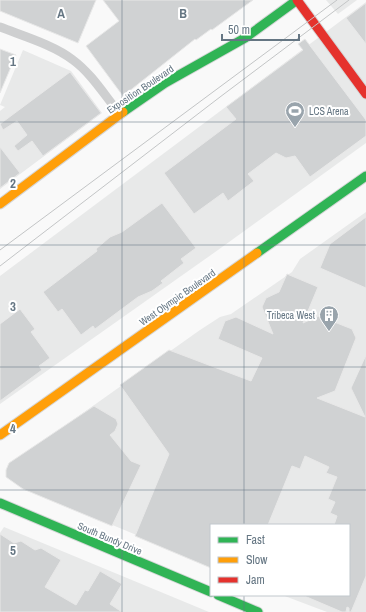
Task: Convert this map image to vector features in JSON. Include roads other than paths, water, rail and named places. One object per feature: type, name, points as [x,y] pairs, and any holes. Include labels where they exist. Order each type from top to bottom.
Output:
[{"type":"main road","points":[[297,0],[366,94]]},
{"type":"main road","name":"Exposition Boulevard","points":[[0,204],[120,114],[165,83],[245,38],[297,0]]},
{"type":"main road","name":"West Olympic Boulevard","points":[[0,435],[366,176]]},
{"type":"main road","name":"South Bundy Drive","points":[[0,503],[210,592]]},
{"type":"main road","points":[[220,596],[258,612]]},
{"type":"street","points":[[0,27],[62,52],[74,60],[87,73],[120,114]]},
{"type":"tram line","points":[[0,250],[337,0]]},
{"type":"tram line","points":[[0,266],[349,0]]},
{"type":"place","name":"LCS Arena","points":[[295,128]]},
{"type":"place","name":"Tribeca West","points":[[329,332]]}]
